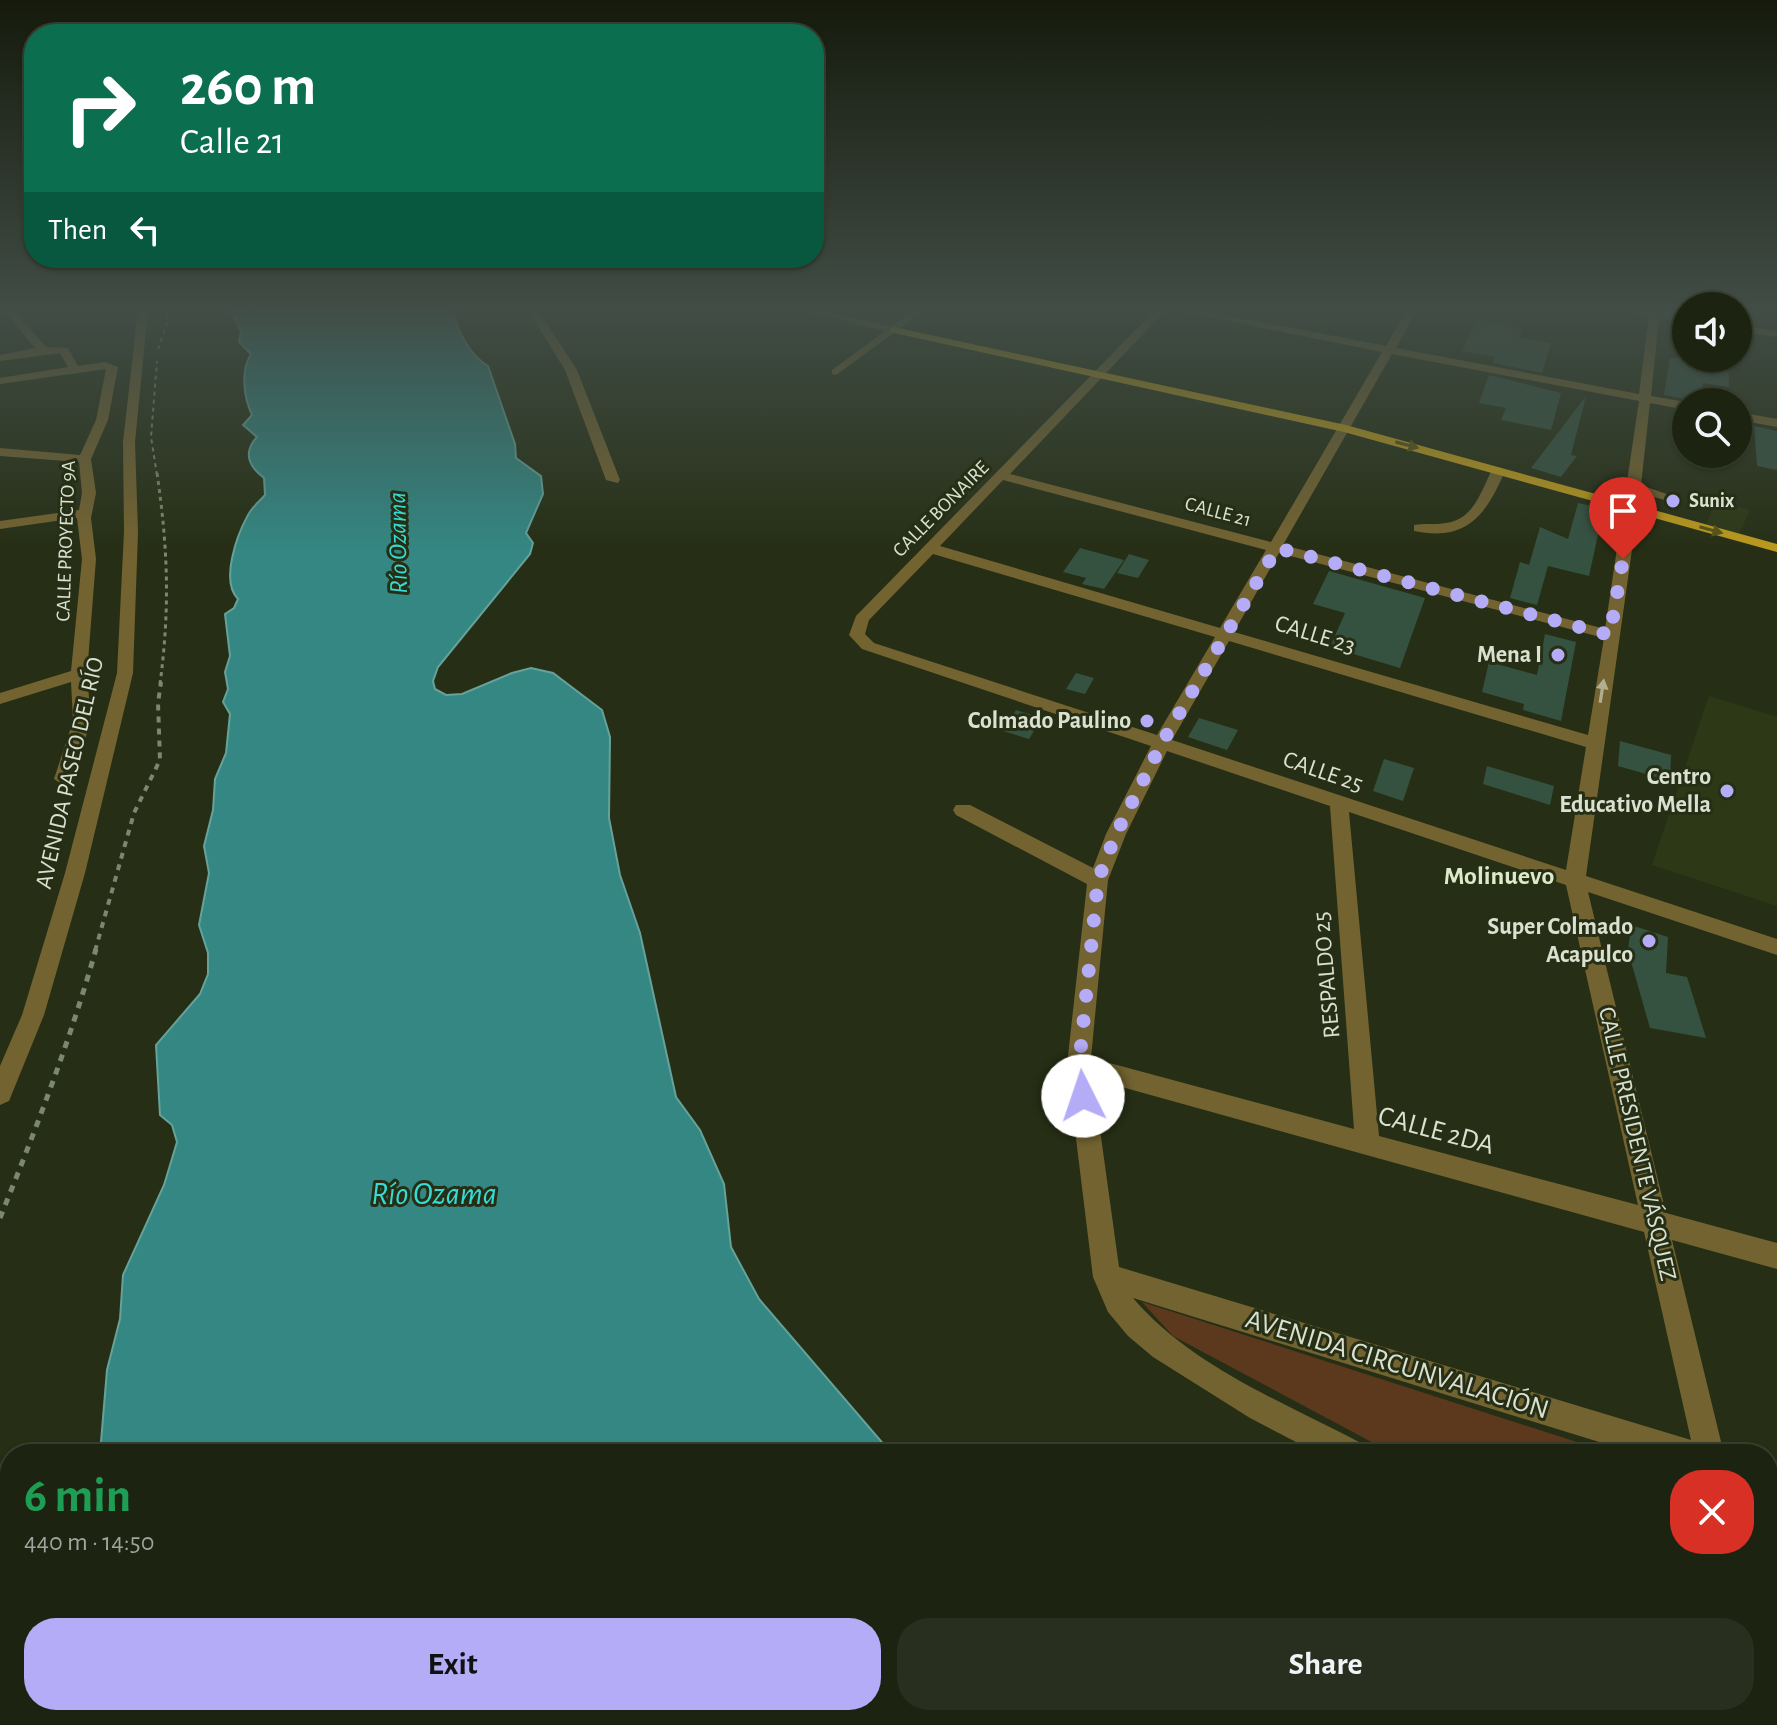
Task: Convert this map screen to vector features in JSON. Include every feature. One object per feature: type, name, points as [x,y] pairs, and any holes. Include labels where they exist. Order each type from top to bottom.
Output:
[{"type":"main road","points":[[1169,390],[1346,429],[1777,548]]},
{"type":"street","name":"CALLE PROYECTO 9A","points":[[63,779],[82,721],[79,674],[89,559],[85,513],[89,493],[85,459],[102,420],[106,390]]},
{"type":"street","name":"AVENIDA PASEO DEL RÍO","points":[[0,1094],[33,1015],[113,728],[125,673],[131,532],[129,442],[134,390]]},
{"type":"street","points":[[579,390],[613,480]]},
{"type":"street","name":"CALLE BONAIRE","points":[[857,635],[862,619],[1083,390]]},
{"type":"street","points":[[1332,1444],[1223,1385],[1159,1345],[1121,1306],[1107,1277],[1079,1065],[1098,880],[1116,834],[1163,741],[1367,390]]},
{"type":"street","points":[[1601,390],[1672,404]]},
{"type":"street","name":"CALLE PRESIDENTE VÁSQUEZ","points":[[1646,390],[1632,508],[1610,635],[1575,879],[1707,1444]]},
{"type":"street","points":[[1752,419],[1777,423]]},
{"type":"street","points":[[0,452],[85,459]]},
{"type":"street","points":[[1419,528],[1437,529],[1470,521],[1480,511],[1498,471]]},
{"type":"street","name":"CALLE 21","points":[[1002,476],[1610,635]]},
{"type":"street","points":[[1634,487],[1673,501],[1678,521]]},
{"type":"street","points":[[0,525],[85,513]]},
{"type":"street","name":"CALLE 23","points":[[930,548],[1594,743]]},
{"type":"street","name":"CALLE 25","points":[[857,635],[868,646],[1163,741],[1339,803],[1777,947]]},
{"type":"street","points":[[0,699],[79,674]]},
{"type":"street","name":"RESPALDO 25","points":[[1339,803],[1367,1143]]},
{"type":"street","points":[[963,810],[1098,880]]},
{"type":"street","name":"CALLE 2DA","points":[[1079,1065],[1777,1256]]},
{"type":"street","name":"AVENIDA CIRCUNVALACIÓN","points":[[1107,1277],[1654,1444]]},
{"type":"shaded area","points":[[1716,501],[1750,510],[1739,534],[1706,524]]},
{"type":"shaded area","name":"Centro Educativo Mella","points":[[1709,696],[1777,717],[1777,906],[1652,865]]},
{"type":"shaded area","points":[[1142,1302],[1583,1444],[1375,1444],[1173,1336]]},
{"type":"water","name":"Río Ozama","points":[[245,390],[496,390],[515,444],[516,458],[541,476],[543,494],[526,533],[533,543],[530,554],[438,667],[433,681],[435,689],[446,695],[462,694],[531,668],[553,673],[602,710],[610,737],[609,818],[620,875],[640,933],[676,1097],[700,1130],[724,1184],[731,1247],[759,1299],[883,1444],[101,1444],[107,1370],[120,1319],[123,1275],[164,1185],[177,1142],[172,1125],[160,1115],[156,1045],[200,994],[208,974],[208,953],[199,925],[209,873],[204,846],[213,810],[215,779],[226,753],[230,714],[223,702],[228,689],[225,672],[230,656],[225,614],[234,608],[238,599],[230,581],[230,570],[244,524],[265,495],[264,478],[249,459],[250,448],[257,437],[243,425],[252,415]]},
{"type":"building","points":[[1483,390],[1561,393],[1551,430],[1501,420],[1506,408],[1479,403]]},
{"type":"building","points":[[1665,390],[1672,390],[1672,397],[1664,395]]},
{"type":"building","points":[[1586,396],[1571,455],[1577,456],[1561,477],[1531,468]]},
{"type":"building","points":[[1754,426],[1777,431],[1777,470],[1757,466]]},
{"type":"building","points":[[1578,503],[1602,508],[1610,515],[1606,531],[1599,530],[1589,576],[1548,566],[1537,605],[1510,598],[1520,562],[1529,565],[1540,527],[1568,539]]},
{"type":"building","points":[[1080,548],[1124,560],[1104,589],[1082,584],[1086,578],[1063,572]]},
{"type":"building","points":[[1129,554],[1149,560],[1138,578],[1117,573]]},
{"type":"building","points":[[1329,571],[1425,598],[1400,668],[1330,647],[1345,613],[1313,604]]},
{"type":"building","points":[[1545,634],[1576,642],[1561,721],[1523,710],[1524,704],[1482,692],[1489,662],[1537,675]]},
{"type":"building","points":[[1076,673],[1094,678],[1085,694],[1066,689]]},
{"type":"building","points":[[1016,710],[1042,718],[1029,739],[1003,731]]},
{"type":"building","points":[[1199,718],[1238,730],[1227,750],[1188,737]]},
{"type":"building","points":[[1620,741],[1671,755],[1670,781],[1618,766]]},
{"type":"building","points":[[1384,759],[1414,768],[1403,801],[1373,791]]},
{"type":"building","points":[[1487,766],[1554,786],[1550,805],[1483,784]]},
{"type":"building","points":[[1631,925],[1668,937],[1666,973],[1687,977],[1706,1038],[1650,1028],[1628,951]]},
{"type":"tunnel","points":[[1668,497],[1678,505]]},
{"type":"place","name":"Sunix","points":[[1673,501]]},
{"type":"place","name":"Mena I","points":[[1558,655]]},
{"type":"place","name":"Colmado Paulino","points":[[1147,721]]},
{"type":"place","name":"Centro Educativo Mella","points":[[1727,791]]},
{"type":"place","name":"Super Colmado Acapulco","points":[[1649,941]]},
{"type":"district","name":"Molinuevo","points":[[1499,876]]},
{"type":"route","points":[[1083,1096],[1079,1065],[1098,880],[1116,834],[1163,741],[1277,548],[1610,635],[1623,559]]}]
